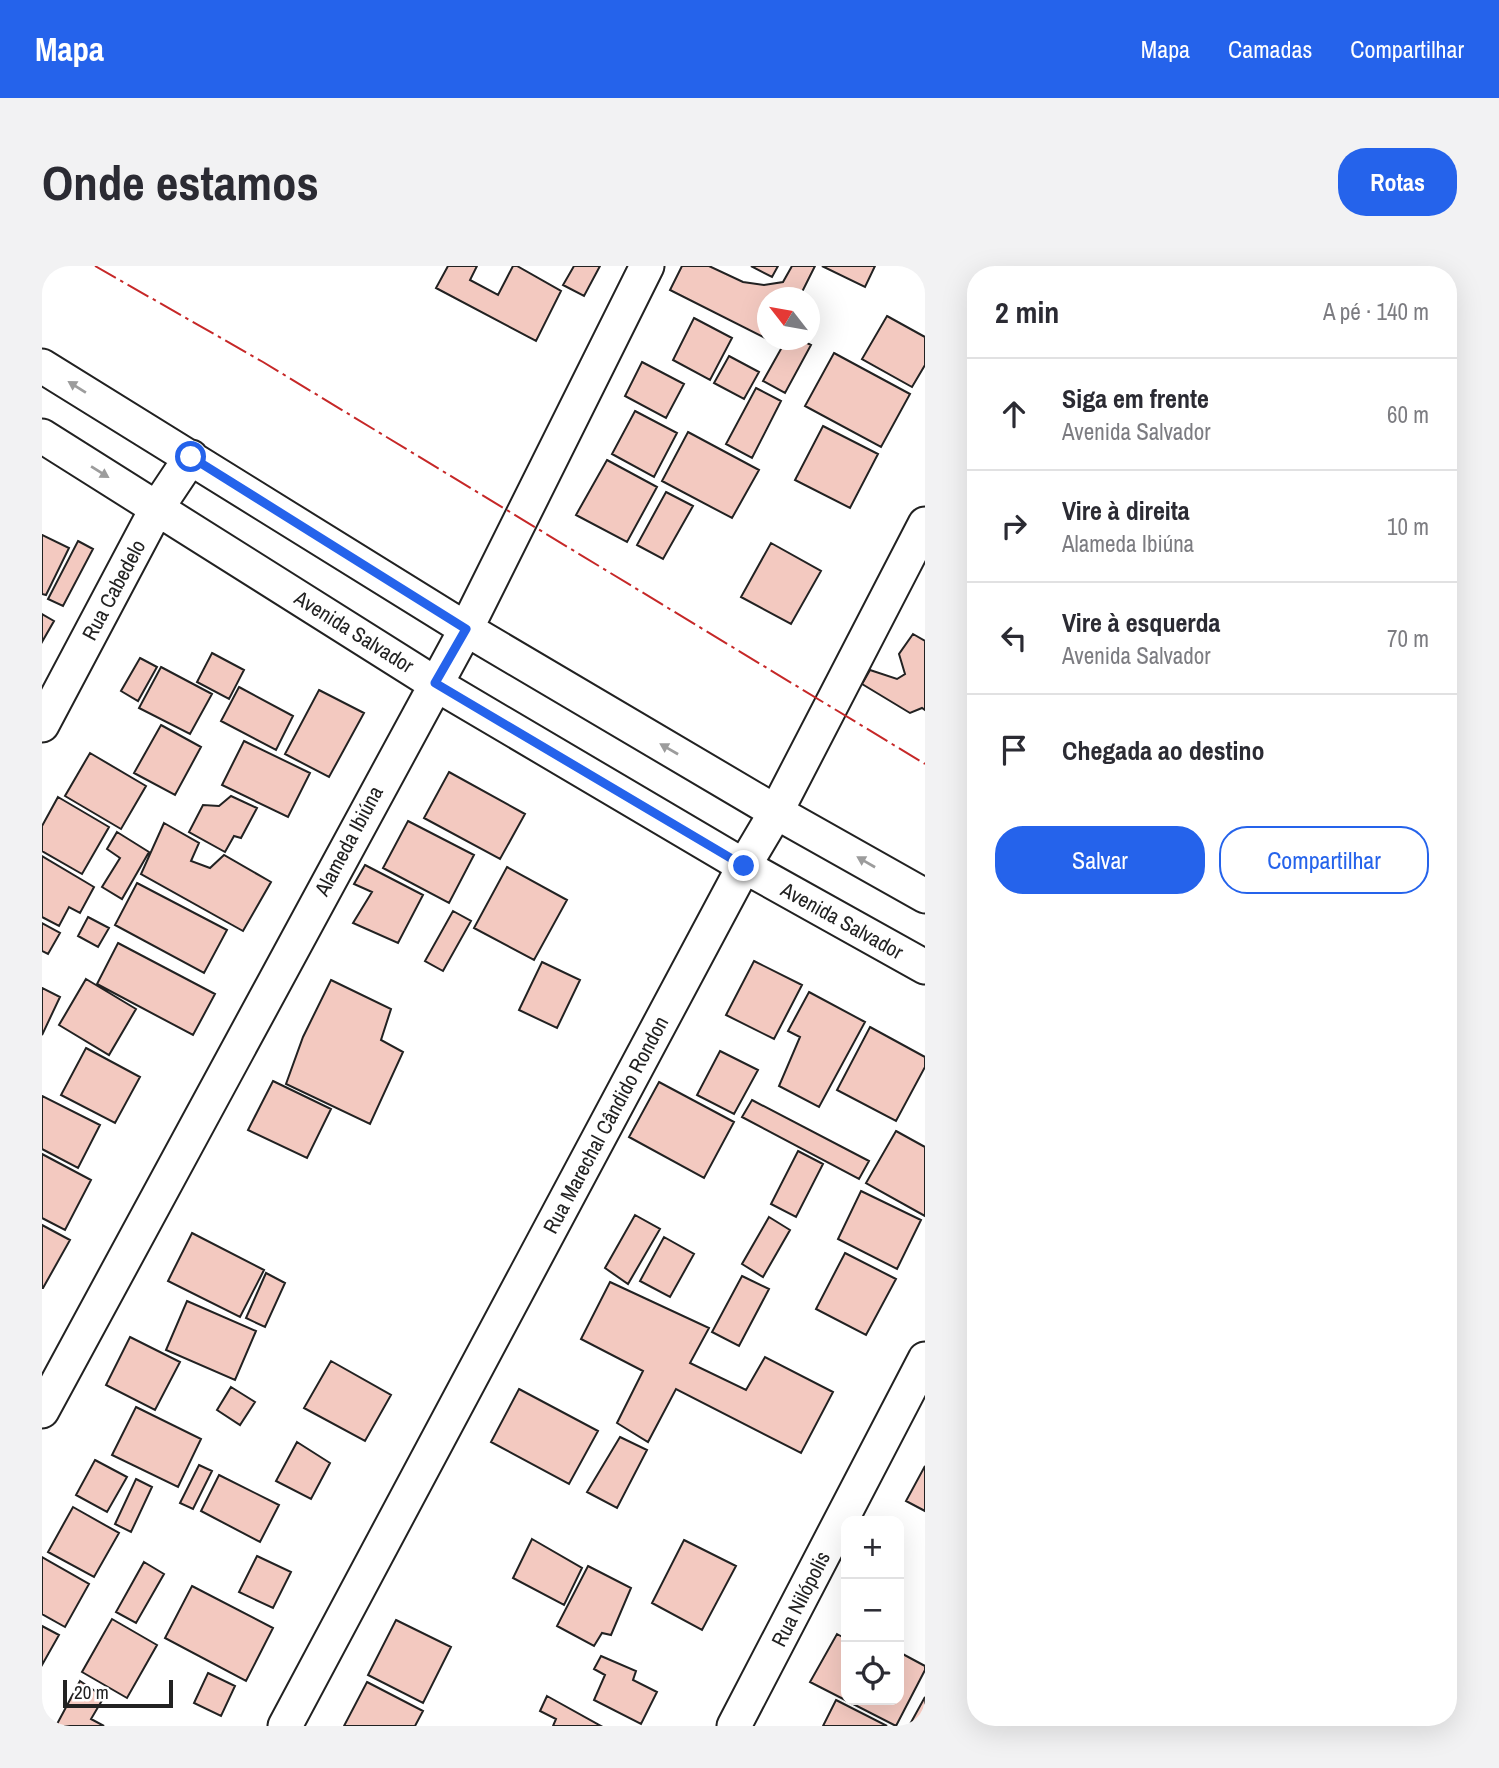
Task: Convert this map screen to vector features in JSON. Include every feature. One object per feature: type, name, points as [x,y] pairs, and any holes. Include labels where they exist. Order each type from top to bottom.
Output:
[{"type":"street","name":"Alameda Ibiúna","points":[[42,1411],[466,629],[647,266]]},
{"type":"street","points":[[42,366],[466,629],[776,812],[925,896]]},
{"type":"street","name":"Avenida Salvador","points":[[42,436],[435,683],[744,866],[925,967]]},
{"type":"street","name":"Rua Cabedelo","points":[[42,725],[157,508],[191,457]]},
{"type":"street","name":"Rua Marechal Cândido Rondon","points":[[285,1726],[744,866],[776,812],[925,524]]},
{"type":"street","name":"Rua Nilópolis","points":[[734,1726],[925,1359]]},
{"type":"building","points":[[448,266],[477,266],[470,280],[498,295],[513,266],[561,291],[536,341],[436,288]]},
{"type":"building","points":[[574,266],[600,266],[584,296],[563,285]]},
{"type":"building","points":[[682,266],[709,266],[743,282],[764,285],[783,282],[792,266],[815,266],[804,287],[757,287],[757,334],[670,290]]},
{"type":"building","points":[[751,266],[778,266],[772,277]]},
{"type":"building","points":[[822,266],[875,266],[865,287]]},
{"type":"building","points":[[887,316],[925,337],[925,365],[912,387],[862,359]]},
{"type":"building","points":[[694,318],[732,338],[710,380],[673,360]]},
{"type":"building","points":[[780,350],[808,350],[785,393],[763,381]]},
{"type":"building","points":[[834,353],[910,394],[881,447],[805,406]]},
{"type":"building","points":[[729,356],[759,372],[744,399],[714,383]]},
{"type":"building","points":[[642,362],[684,384],[666,418],[625,396]]},
{"type":"building","points":[[756,388],[781,401],[752,458],[726,444]]},
{"type":"building","points":[[635,411],[677,433],[654,477],[612,454]]},
{"type":"building","points":[[823,426],[878,454],[850,508],[795,480]]},
{"type":"building","points":[[688,432],[759,470],[732,518],[662,481]]},
{"type":"building","points":[[607,460],[657,487],[627,542],[576,515]]},
{"type":"building","points":[[666,492],[693,506],[663,559],[637,545]]},
{"type":"building","points":[[42,535],[69,548],[46,595],[42,594]]},
{"type":"building","points":[[78,541],[93,549],[63,606],[48,599]]},
{"type":"building","points":[[771,543],[821,571],[791,624],[741,597]]},
{"type":"building","points":[[42,614],[54,621],[42,642]]},
{"type":"building","points":[[913,634],[925,641],[925,710],[922,708],[910,713],[862,684],[870,670],[897,679],[905,674],[899,654]]},
{"type":"building","points":[[212,653],[244,670],[229,699],[197,682]]},
{"type":"building","points":[[140,658],[157,667],[138,701],[121,691]]},
{"type":"building","points":[[161,667],[212,694],[190,734],[139,708]]},
{"type":"building","points":[[239,687],[293,716],[276,750],[221,721]]},
{"type":"building","points":[[319,690],[364,713],[329,777],[285,754]]},
{"type":"building","points":[[161,725],[201,747],[175,795],[134,773]]},
{"type":"building","points":[[244,741],[310,773],[288,817],[222,785]]},
{"type":"building","points":[[90,753],[146,786],[121,829],[65,796]]},
{"type":"building","points":[[449,772],[525,814],[500,859],[424,818]]},
{"type":"building","points":[[231,796],[257,808],[241,838],[234,836],[225,852],[189,832],[203,805],[219,806]]},
{"type":"building","points":[[58,797],[109,827],[82,874],[42,851],[42,826]]},
{"type":"building","points":[[408,821],[474,855],[449,903],[383,868]]},
{"type":"building","points":[[164,823],[199,843],[191,861],[210,868],[224,855],[271,882],[243,931],[141,874]]},
{"type":"building","points":[[117,832],[149,852],[122,899],[102,887],[120,858],[107,849]]},
{"type":"building","points":[[42,856],[94,887],[80,913],[69,907],[59,926],[42,917]]},
{"type":"building","points":[[365,865],[423,895],[398,943],[353,923],[372,892],[354,884]]},
{"type":"building","points":[[507,867],[567,900],[534,960],[474,928]]},
{"type":"building","points":[[137,883],[227,930],[204,973],[115,925]]},
{"type":"building","points":[[453,911],[471,921],[443,971],[425,961]]},
{"type":"building","points":[[88,917],[109,928],[98,947],[78,936]]},
{"type":"building","points":[[42,923],[60,933],[48,954],[42,951]]},
{"type":"building","points":[[118,943],[215,994],[193,1035],[97,984]]},
{"type":"building","points":[[754,961],[802,985],[774,1039],[726,1015]]},
{"type":"building","points":[[542,962],[580,980],[557,1028],[519,1010]]},
{"type":"building","points":[[86,979],[136,1009],[109,1055],[59,1025]]},
{"type":"building","points":[[331,980],[391,1009],[381,1040],[403,1052],[370,1124],[286,1084],[303,1037]]},
{"type":"building","points":[[42,988],[60,997],[42,1035]]},
{"type":"building","points":[[809,992],[865,1022],[819,1107],[779,1086],[800,1037],[788,1031]]},
{"type":"building","points":[[870,1027],[925,1057],[925,1067],[896,1121],[837,1090]]},
{"type":"building","points":[[86,1048],[140,1077],[115,1123],[61,1095]]},
{"type":"building","points":[[720,1051],[758,1070],[734,1114],[697,1095]]},
{"type":"building","points":[[273,1081],[331,1109],[307,1158],[248,1130]]},
{"type":"building","points":[[659,1082],[734,1122],[704,1178],[629,1137]]},
{"type":"building","points":[[42,1096],[100,1125],[78,1168],[42,1149]]},
{"type":"building","points":[[752,1100],[869,1161],[859,1179],[742,1117]]},
{"type":"building","points":[[896,1131],[925,1147],[925,1216],[866,1183]]},
{"type":"building","points":[[798,1151],[823,1164],[796,1217],[771,1204]]},
{"type":"building","points":[[42,1154],[91,1180],[65,1230],[42,1218]]},
{"type":"building","points":[[861,1191],[921,1220],[897,1269],[838,1239]]},
{"type":"building","points":[[635,1215],[660,1229],[628,1284],[605,1268]]},
{"type":"building","points":[[769,1217],[790,1230],[763,1277],[742,1264]]},
{"type":"building","points":[[42,1225],[70,1240],[43,1288],[42,1288]]},
{"type":"building","points":[[192,1233],[264,1270],[240,1317],[168,1281]]},
{"type":"building","points":[[664,1237],[694,1254],[670,1297],[640,1281]]},
{"type":"building","points":[[845,1253],[896,1279],[866,1335],[816,1309]]},
{"type":"building","points":[[266,1273],[285,1283],[265,1327],[246,1318]]},
{"type":"building","points":[[742,1276],[769,1289],[739,1346],[712,1332]]},
{"type":"building","points":[[610,1282],[709,1328],[690,1363],[746,1390],[765,1357],[833,1392],[801,1453],[676,1389],[648,1442],[617,1423],[643,1371],[581,1339]]},
{"type":"building","points":[[187,1301],[256,1331],[235,1380],[166,1350]]},
{"type":"building","points":[[130,1337],[180,1362],[155,1410],[106,1385]]},
{"type":"building","points":[[331,1361],[391,1395],[365,1441],[304,1408]]},
{"type":"building","points":[[231,1387],[255,1402],[240,1425],[217,1410]]},
{"type":"building","points":[[519,1389],[598,1431],[569,1484],[491,1442]]},
{"type":"building","points":[[136,1407],[201,1439],[178,1487],[112,1455]]},
{"type":"building","points":[[620,1437],[647,1450],[617,1508],[587,1492]]},
{"type":"building","points":[[297,1442],[330,1463],[311,1499],[276,1481]]},
{"type":"building","points":[[95,1460],[127,1477],[107,1512],[76,1495]]},
{"type":"building","points":[[199,1465],[212,1471],[193,1509],[180,1503]]},
{"type":"building","points":[[925,1466],[925,1511],[906,1501]]},
{"type":"building","points":[[219,1475],[279,1505],[260,1542],[201,1511]]},
{"type":"building","points":[[136,1479],[152,1487],[131,1532],[115,1524]]},
{"type":"building","points":[[73,1507],[119,1533],[94,1577],[48,1552]]},
{"type":"building","points":[[532,1539],[582,1568],[564,1605],[513,1578]]},
{"type":"building","points":[[684,1540],[736,1566],[702,1630],[652,1603]]},
{"type":"building","points":[[257,1556],[291,1572],[273,1608],[239,1592]]},
{"type":"building","points":[[42,1557],[89,1584],[65,1627],[42,1614]]},
{"type":"building","points":[[144,1562],[164,1574],[136,1623],[116,1612]]},
{"type":"building","points":[[588,1566],[631,1588],[611,1635],[602,1633],[594,1646],[557,1626]]},
{"type":"building","points":[[192,1586],[273,1628],[246,1681],[165,1638]]},
{"type":"building","points":[[112,1619],[157,1645],[127,1698],[82,1672]]},
{"type":"building","points":[[396,1620],[451,1647],[423,1703],[368,1675]]},
{"type":"building","points":[[42,1626],[59,1635],[42,1665]]},
{"type":"building","points":[[837,1634],[841,1636],[841,1698],[810,1682]]},
{"type":"building","points":[[904,1655],[925,1666],[925,1670],[896,1726],[855,1705],[904,1705]]},
{"type":"building","points":[[601,1656],[636,1671],[633,1680],[657,1692],[641,1724],[594,1700],[605,1675],[594,1669]]},
{"type":"building","points":[[208,1673],[235,1686],[221,1716],[194,1703]]},
{"type":"building","points":[[80,1681],[104,1697],[91,1719],[104,1726],[56,1726]]},
{"type":"building","points":[[367,1682],[423,1711],[415,1726],[344,1726]]},
{"type":"building","points":[[547,1696],[601,1726],[553,1726],[556,1719],[540,1711]]},
{"type":"building","points":[[925,1697],[925,1726],[909,1726]]},
{"type":"building","points":[[836,1700],[841,1705],[887,1726],[823,1726]]},
{"type":"power","points":[[95,266],[263,362],[925,764]]},
{"type":"route","points":[[191,457],[466,629],[435,683],[744,866]]}]
